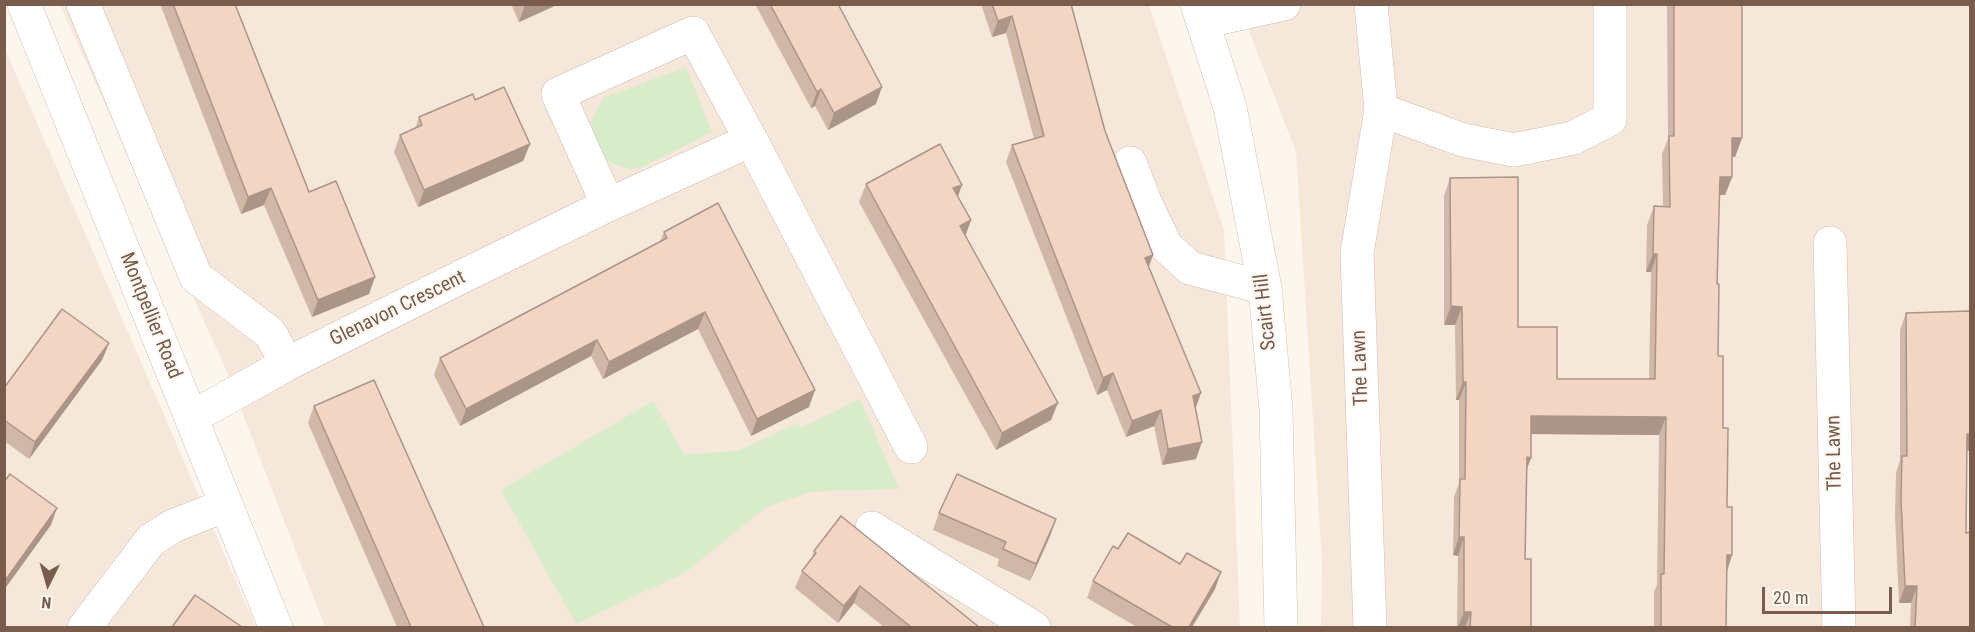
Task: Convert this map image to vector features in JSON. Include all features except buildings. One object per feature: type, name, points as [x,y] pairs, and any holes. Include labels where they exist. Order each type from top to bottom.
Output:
[{"type":"street","name":"Montpellier Road","points":[[24,4],[276,627]]},
{"type":"street","points":[[83,4],[196,277],[270,333],[287,364]]},
{"type":"street","points":[[1200,13],[1284,4]]},
{"type":"street","name":"The Lawn","points":[[1370,627],[1357,253],[1381,110],[1371,4]]},
{"type":"street","points":[[1381,110],[1463,140],[1514,150],[1573,138],[1610,119],[1610,4]]},
{"type":"street","name":"Scairt Hill","points":[[1200,13],[1230,107],[1265,288],[1276,410],[1281,627]]},
{"type":"street","points":[[608,205],[558,94],[693,33],[911,447]]},
{"type":"street","name":"Glenavon Crescent","points":[[191,418],[287,364],[608,205],[751,140]]},
{"type":"street","points":[[1131,163],[1145,202],[1166,246],[1190,268],[1265,288]]},
{"type":"street","name":"The Lawn","points":[[1830,243],[1839,627]]},
{"type":"street","points":[[84,627],[151,540],[181,523],[226,505]]},
{"type":"street","points":[[872,528],[1034,627]]},
{"type":"shaded area","points":[[60,5],[1149,5],[1224,230],[1240,627],[325,627],[224,365]]},
{"type":"shaded area","points":[[1239,5],[1970,5],[1970,627],[1321,627],[1322,563],[1296,152]]},
{"type":"shaded area","points":[[5,49],[256,627],[5,627]]},
{"type":"green space","points":[[686,67],[712,132],[640,168],[628,169],[607,161],[594,151],[588,134],[594,114],[603,98]]},
{"type":"green space","points":[[860,399],[899,489],[810,492],[768,506],[686,572],[576,624],[501,490],[653,401],[684,454],[738,451],[798,423],[801,428]]}]
